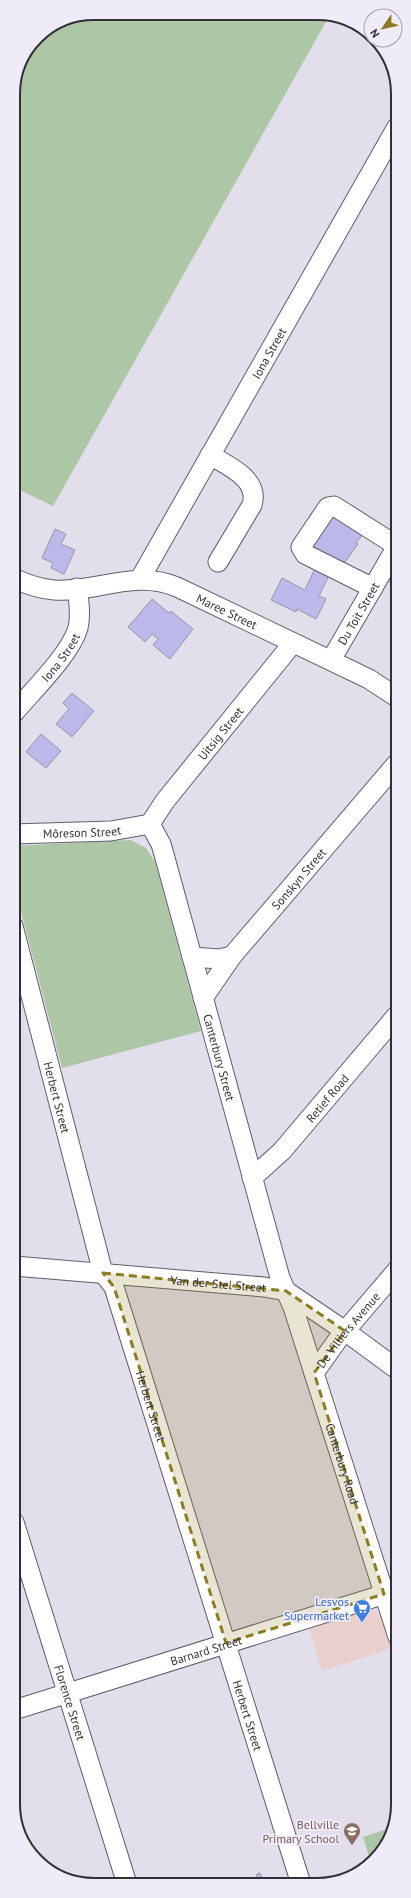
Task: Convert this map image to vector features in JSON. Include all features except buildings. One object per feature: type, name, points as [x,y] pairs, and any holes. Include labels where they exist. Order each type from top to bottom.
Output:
[{"type":"street","name":"Iona Street","points":[[140,579],[391,138]]},
{"type":"street","points":[[210,455],[243,475],[251,486],[253,496],[252,505],[218,562]]},
{"type":"street","points":[[373,588],[305,554],[302,547],[328,507],[334,506],[391,542]]},
{"type":"street","name":"Du Toit Street","points":[[331,660],[391,556]]},
{"type":"street","name":"Maree Street","points":[[20,580],[43,588],[61,590],[140,579],[161,581],[178,587],[331,660],[369,679],[391,693]]},
{"type":"street","name":"Iona Street","points":[[20,706],[63,656],[75,636],[80,616],[77,588]]},
{"type":"street","name":"Uitsig Street","points":[[150,824],[164,801],[294,643]]},
{"type":"street","name":"Sonskyn Street","points":[[203,998],[232,956],[391,770]]},
{"type":"street","name":"Môreson Street","points":[[20,834],[111,831],[150,824]]},
{"type":"street","name":"Canterbury Street","points":[[150,824],[161,844],[252,1178],[280,1278],[286,1291]]},
{"type":"street","name":"Herbert Street","points":[[20,953],[103,1272],[114,1287],[299,1878]]},
{"type":"street","points":[[194,965],[223,964],[232,956]]},
{"type":"street","name":"Retief Road","points":[[252,1178],[282,1151],[391,1022]]},
{"type":"street","name":"Van der Stel Street","points":[[20,1266],[103,1272],[264,1287],[286,1291],[345,1331],[391,1365]]},
{"type":"street","name":"De Villiers Avenue","points":[[314,1373],[345,1331],[391,1277]]},
{"type":"street","name":"Canterbury Road","points":[[286,1291],[293,1307],[314,1373],[391,1592]]},
{"type":"street","name":"Florence Street","points":[[20,1541],[125,1878]]},
{"type":"street","name":"Barnard Street","points":[[20,1708],[391,1592]]},
{"type":"highlighted area","points":[[103,1273],[286,1291],[345,1331],[314,1373],[384,1594],[226,1643],[114,1287]]},
{"type":"shaded area","points":[[368,1610],[373,1610],[381,1614],[391,1642],[391,1649],[322,1671],[309,1629]]},
{"type":"green space","points":[[80,21],[327,21],[53,506],[20,490],[20,89],[24,70],[30,57],[38,45],[49,35],[61,28]]},
{"type":"green space","points":[[391,570],[391,584],[385,580]]},
{"type":"green space","points":[[131,840],[146,848],[155,862],[201,1031],[62,1068],[20,908],[20,846]]},
{"type":"green space","points":[[386,1829],[383,1837],[369,1857],[363,1837]]},
{"type":"place","name":"Lesvos Supermarket","points":[[362,1623]]},
{"type":"place","name":"Bellville Primary School","points":[[352,1846]]}]
